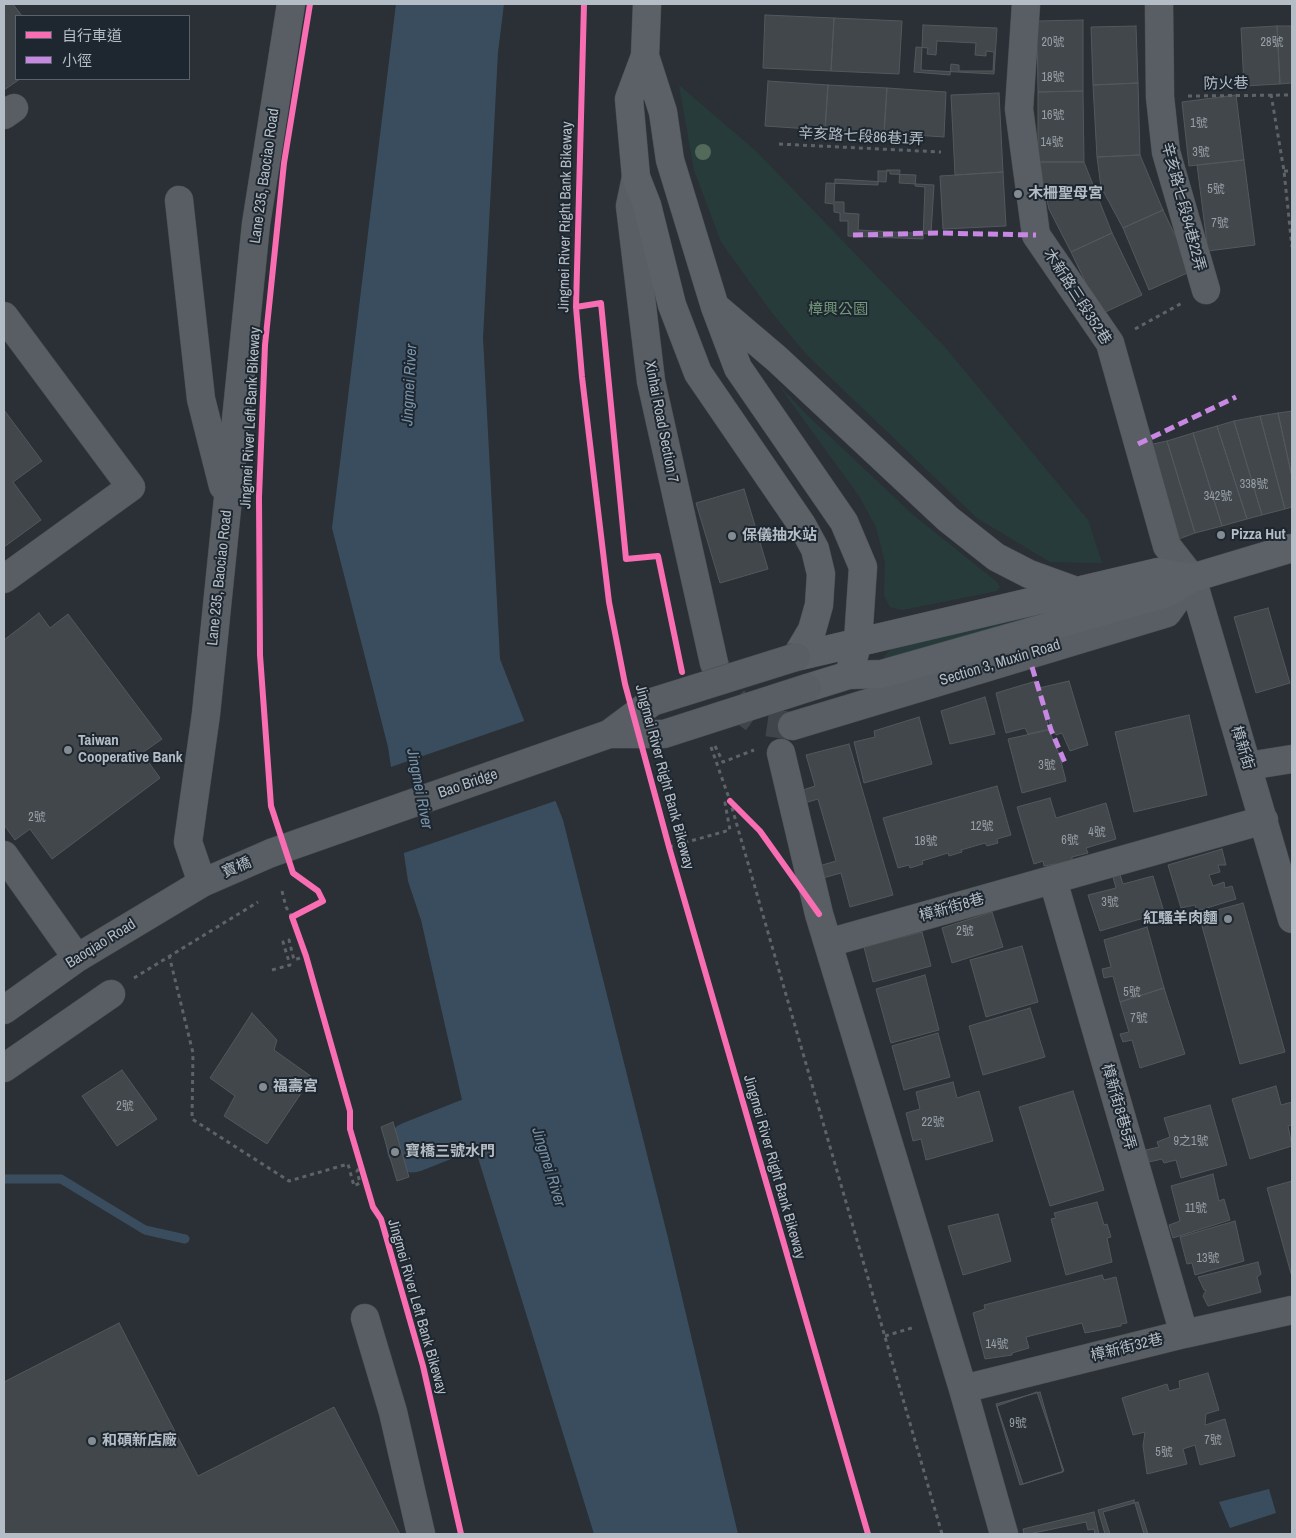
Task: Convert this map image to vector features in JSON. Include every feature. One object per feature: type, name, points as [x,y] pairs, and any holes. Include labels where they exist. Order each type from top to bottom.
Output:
[{"type":"main road","points":[[647,4],[645,56],[629,99],[636,177],[648,204],[672,306],[698,373],[802,525],[815,548],[821,574],[819,605],[812,630],[796,657]]},
{"type":"main road","points":[[645,56],[663,112],[670,160],[715,307],[738,368],[844,522],[863,566],[858,641],[849,676]]},
{"type":"main road","points":[[715,307],[778,360],[871,450],[948,519],[996,557],[1029,574],[1076,591]]},
{"type":"main road","name":"Section 3, Muxin Road","points":[[807,688],[849,676],[882,674],[1166,593],[1192,578],[1292,548]]},
{"type":"main road","name":"Section 3, Muxin Road","points":[[796,657],[1158,572],[1192,578]]},
{"type":"street","name":"Lane 235, Baociao Road","points":[[202,883],[188,842],[206,714],[256,224],[291,4]]},
{"type":"street","name":"木新路三段352巷","points":[[1026,4],[1019,109],[1036,235],[1110,343],[1167,546],[1192,578]]},
{"type":"street","name":"辛亥路七段84巷22弄","points":[[1159,4],[1160,96],[1166,152],[1206,290]]},
{"type":"street","name":"Xinhai Road Section 7","points":[[636,177],[630,206],[650,381],[714,663]]},
{"type":"street","points":[[179,200],[201,399],[228,504]]},
{"type":"street","points":[[4,316],[130,487],[4,579]]},
{"type":"street","name":"Section 3, Muxin Road","points":[[792,726],[1167,613],[1192,578]]},
{"type":"street","name":"樟新街","points":[[1192,578],[1292,919]]},
{"type":"street","name":"Bao Bridge","points":[[271,853],[609,734],[652,702],[796,657]]},
{"type":"street","name":"Bao Bridge","points":[[609,734],[664,734],[807,688]]},
{"type":"street","points":[[769,751],[963,1389],[1004,1534]]},
{"type":"street","points":[[1248,766],[1292,759]]},
{"type":"street","name":"樟新街8巷","points":[[828,943],[1264,820]]},
{"type":"street","name":"寶橋","points":[[202,883],[271,853]]},
{"type":"street","points":[[4,855],[77,958]]},
{"type":"street","name":"樟新街8巷5弄","points":[[1053,880],[1184,1334]]},
{"type":"street","name":"Baoqiao Road","points":[[4,1010],[77,958],[202,883]]},
{"type":"street","points":[[4,1068],[111,994]]},
{"type":"street","name":"樟新街32巷","points":[[963,1389],[1184,1334],[1292,1310]]},
{"type":"street","points":[[365,1318],[393,1412],[421,1534]]},
{"type":"path","points":[[1271,94],[1284,171],[1292,247]]},
{"type":"path","points":[[1284,171],[1292,171]]},
{"type":"path","points":[[1110,343],[1206,290]]},
{"type":"path","points":[[769,751],[723,762],[714,743],[710,744],[730,801],[942,1534]]},
{"type":"path","points":[[270,797],[271,806]]},
{"type":"path","points":[[730,801],[742,813]]},
{"type":"path","points":[[669,846],[730,830],[725,803],[730,801]]},
{"type":"path","points":[[292,873],[318,891],[323,902],[292,917]]},
{"type":"path","points":[[282,891],[286,907],[295,925]]},
{"type":"path","points":[[111,994],[258,902]]},
{"type":"path","points":[[272,970],[290,964],[283,942],[289,940],[294,960],[306,956]]},
{"type":"path","points":[[303,949],[308,966]]},
{"type":"path","points":[[169,956],[193,1053],[192,1119],[289,1180],[348,1164],[354,1186],[360,1183],[357,1171],[361,1165]]},
{"type":"path","points":[[358,1156],[368,1190]]},
{"type":"green space","name":"樟興公園","points":[[679,85],[756,151],[944,346],[1088,520],[1102,563],[1050,562],[977,518],[806,354],[769,309],[721,242],[694,170]]},
{"type":"green space","points":[[777,383],[806,414],[912,514],[997,582],[1000,587],[997,591],[902,610],[890,607],[884,595],[885,562],[876,527],[859,496]]},
{"type":"green space","points":[[1124,594],[885,660],[884,656],[891,649]]},
{"type":"water","name":"Jingmei River","points":[[396,4],[504,4],[498,52],[483,338],[500,659],[563,820],[668,1238],[738,1534],[594,1534],[467,1122],[421,920],[408,881],[388,747],[332,528]]},
{"type":"water","points":[[1269,1489],[1276,1513],[1230,1528],[1219,1502]]},
{"type":"pier","points":[[527,720],[558,800],[401,854],[388,768]]},
{"type":"building","points":[[4,4],[13,4],[21,15],[15,15],[15,80],[19,80],[4,90]]},
{"type":"building","points":[[765,15],[834,18],[831,71],[763,68]]},
{"type":"building","points":[[834,18],[902,21],[899,74],[831,71]]},
{"type":"building","points":[[1083,20],[1083,91],[1038,92],[1037,21]]},
{"type":"building","points":[[923,25],[997,28],[994,74],[921,70]]},
{"type":"building","points":[[1136,26],[1138,83],[1093,85],[1091,27]]},
{"type":"building","points":[[1277,26],[1292,26],[1292,83],[1280,84]]},
{"type":"building","points":[[1277,26],[1280,84],[1244,86],[1241,28]]},
{"type":"building","points":[[937,41],[976,43],[975,55],[986,56],[986,51],[994,52],[993,71],[959,71],[959,65],[951,64],[950,75],[914,72],[916,47],[928,48],[927,54],[936,55]]},
{"type":"building","points":[[768,81],[828,85],[825,130],[765,126]]},
{"type":"building","points":[[1138,83],[1140,155],[1097,157],[1093,85]]},
{"type":"building","points":[[828,85],[887,88],[884,133],[825,130]]},
{"type":"building","points":[[887,88],[946,92],[944,137],[884,133]]},
{"type":"building","points":[[1083,91],[1084,162],[1038,162],[1038,92]]},
{"type":"building","points":[[999,93],[1003,172],[955,175],[951,95]]},
{"type":"building","points":[[1236,95],[1244,160],[1189,166],[1182,102]]},
{"type":"building","points":[[1140,155],[1163,210],[1123,228],[1101,187],[1097,157]]},
{"type":"building","points":[[1244,160],[1255,245],[1208,251],[1197,165]]},
{"type":"building","points":[[1038,162],[1084,162],[1112,233],[1071,252],[1049,209]]},
{"type":"building","points":[[887,170],[900,170],[899,183],[934,185],[931,234],[858,230],[859,214],[844,213],[844,202],[834,202],[835,179],[886,182]]},
{"type":"building","points":[[878,171],[890,171],[890,174],[916,175],[915,186],[925,187],[923,239],[848,236],[848,221],[840,221],[840,213],[834,212],[834,204],[825,203],[826,183],[878,185]]},
{"type":"building","points":[[1003,172],[1006,226],[943,229],[940,176]]},
{"type":"building","points":[[1163,210],[1192,271],[1149,290],[1123,228]]},
{"type":"building","points":[[1112,233],[1142,295],[1101,314],[1071,252]]},
{"type":"building","points":[[4,410],[42,461],[13,482],[41,520],[4,547]]},
{"type":"building","points":[[1292,411],[1292,477],[1278,413]]},
{"type":"building","points":[[1278,413],[1292,477],[1292,507],[1285,509],[1260,416]]},
{"type":"building","points":[[1260,416],[1285,509],[1262,515],[1234,421]]},
{"type":"building","points":[[1234,421],[1262,515],[1247,519],[1217,426]]},
{"type":"building","points":[[1217,426],[1247,519],[1222,526],[1193,433]]},
{"type":"building","points":[[1193,433],[1222,526],[1195,533],[1167,441]]},
{"type":"building","points":[[1167,441],[1195,533],[1176,540],[1139,447]]},
{"type":"building","name":"保儀抽水站","points":[[744,489],[768,569],[720,583],[696,503]]},
{"type":"building","points":[[1268,608],[1290,683],[1256,693],[1234,617]]},
{"type":"building","points":[[39,613],[50,628],[68,614],[162,739],[142,753],[160,778],[52,859],[30,829],[15,840],[4,825],[4,640]]},
{"type":"building","points":[[1036,681],[1049,729],[1028,734],[1025,728],[1006,733],[996,693]]},
{"type":"building","points":[[1069,681],[1088,745],[1070,751],[1062,733],[1056,735],[1051,727],[1039,688]]},
{"type":"building","points":[[985,697],[995,734],[950,744],[941,711]]},
{"type":"building","points":[[1189,715],[1207,795],[1134,812],[1115,732]]},
{"type":"building","points":[[919,717],[932,764],[864,783],[854,742],[875,737],[874,731]]},
{"type":"building","points":[[1049,730],[1059,754],[1066,781],[1022,793],[1008,739]]},
{"type":"building","points":[[849,744],[893,895],[850,907],[841,873],[823,878],[819,866],[836,861],[818,799],[801,804],[797,792],[815,786],[806,755]]},
{"type":"building","points":[[997,786],[1011,835],[997,839],[998,843],[987,846],[985,843],[961,850],[962,852],[949,856],[948,853],[922,861],[923,864],[910,868],[909,865],[898,868],[883,818]]},
{"type":"building","points":[[1050,798],[1056,818],[1106,803],[1116,839],[1086,848],[1088,853],[1072,857],[1072,861],[1044,866],[1043,861],[1034,864],[1017,807]]},
{"type":"building","points":[[1222,849],[1226,865],[1218,865],[1220,872],[1209,875],[1213,886],[1224,882],[1225,888],[1232,886],[1236,899],[1197,911],[1195,905],[1181,908],[1168,865]]},
{"type":"building","points":[[1120,875],[1123,884],[1153,876],[1164,912],[1100,931],[1088,895],[1116,888],[1113,877]]},
{"type":"building","points":[[1243,903],[1285,1052],[1240,1064],[1199,915]]},
{"type":"building","points":[[992,912],[1003,947],[952,963],[942,928]]},
{"type":"building","points":[[1147,927],[1164,988],[1120,1002],[1113,976],[1104,978],[1102,969],[1111,967],[1104,940]]},
{"type":"building","points":[[922,932],[931,966],[873,982],[864,947]]},
{"type":"building","points":[[1022,946],[1038,1002],[986,1017],[970,960]]},
{"type":"building","points":[[925,975],[939,1030],[891,1043],[876,989]]},
{"type":"building","points":[[1164,988],[1185,1054],[1140,1068],[1132,1040],[1123,1042],[1120,1034],[1129,1032],[1120,1002]]},
{"type":"building","points":[[1030,1008],[1045,1057],[983,1075],[969,1026]]},
{"type":"building","name":"福壽宮","points":[[252,1013],[277,1040],[274,1050],[312,1077],[267,1144],[224,1116],[235,1096],[210,1078]]},
{"type":"building","points":[[938,1033],[950,1077],[904,1090],[892,1046]]},
{"type":"building","points":[[122,1070],[157,1119],[117,1146],[82,1096]]},
{"type":"building","points":[[953,1082],[957,1098],[979,1091],[993,1141],[926,1160],[921,1139],[913,1141],[906,1113],[920,1109],[916,1092]]},
{"type":"building","points":[[1276,1086],[1281,1105],[1292,1102],[1292,1125],[1288,1126],[1292,1146],[1250,1159],[1232,1099]]},
{"type":"building","points":[[1073,1091],[1104,1190],[1050,1206],[1019,1107]]},
{"type":"building","points":[[1210,1105],[1227,1165],[1181,1178],[1176,1160],[1164,1163],[1162,1159],[1149,1162],[1146,1150],[1159,1147],[1157,1142],[1170,1137],[1164,1118]]},
{"type":"building","name":"寶橋三號水門","points":[[393,1122],[409,1177],[397,1181],[381,1127]]},
{"type":"building","points":[[1213,1174],[1219,1201],[1224,1199],[1230,1220],[1173,1238],[1169,1225],[1180,1221],[1171,1186]]},
{"type":"building","points":[[1292,1181],[1292,1277],[1267,1188]]},
{"type":"building","points":[[1097,1202],[1104,1225],[1107,1224],[1111,1237],[1107,1238],[1112,1262],[1066,1275],[1051,1219],[1056,1218],[1054,1213]]},
{"type":"building","points":[[998,1214],[1011,1261],[963,1275],[948,1226]]},
{"type":"building","points":[[1235,1221],[1244,1261],[1195,1275],[1192,1263],[1187,1264],[1180,1237]]},
{"type":"building","points":[[1258,1262],[1261,1274],[1257,1277],[1261,1292],[1208,1306],[1203,1296],[1206,1290],[1204,1290],[1198,1277]]},
{"type":"building","points":[[1102,1275],[1104,1280],[1116,1277],[1127,1323],[1121,1324],[1121,1326],[1085,1333],[1082,1323],[1026,1337],[1029,1348],[1012,1353],[1012,1355],[985,1359],[973,1313],[985,1309],[984,1305]]},
{"type":"building","name":"和碩新店廠","points":[[119,1323],[198,1476],[334,1407],[400,1534],[4,1534],[4,1382]]},
{"type":"building","points":[[1208,1373],[1219,1410],[1206,1414],[1205,1425],[1225,1419],[1235,1456],[1200,1465],[1195,1445],[1183,1449],[1187,1464],[1147,1474],[1143,1446],[1145,1432],[1133,1435],[1122,1398],[1167,1384],[1169,1391],[1180,1388],[1179,1381]]},
{"type":"building","points":[[1037,1392],[1064,1471],[1023,1484],[997,1406]]},
{"type":"building","points":[[1040,1392],[1063,1472],[1020,1485],[996,1404]]},
{"type":"building","points":[[1134,1500],[1144,1534],[1105,1534],[1098,1510]]},
{"type":"building","points":[[1138,1502],[1148,1534],[1110,1534],[1103,1512]]},
{"type":"building","points":[[1094,1512],[1099,1534],[1024,1534],[1023,1529]]},
{"type":"building","points":[[1086,1522],[1088,1530],[1094,1529],[1095,1534],[1029,1534]]},
{"type":"waterway","points":[[412,1147],[528,1101]]},
{"type":"waterway","points":[[4,1179],[61,1179],[145,1230],[185,1239]]},
{"type":"tunnel","points":[[714,663],[733,699],[746,713],[757,721],[792,726]]},
{"type":"marked path","points":[[853,235],[937,233],[1036,235]]},
{"type":"marked path","points":[[1138,444],[1236,397]]},
{"type":"marked path","points":[[1032,667],[1051,730],[1066,765]]},
{"type":"cycle path","name":"Jingmei River Left Bank Bikeway","points":[[310,4],[284,163],[265,345],[259,497],[260,655],[271,806],[293,873],[318,891],[323,901],[292,917],[306,956],[350,1111],[350,1129],[373,1207],[381,1219],[423,1366],[461,1534]]},
{"type":"cycle path","name":"Jingmei River Right Bank Bikeway","points":[[584,4],[576,307],[582,377],[609,602],[625,684],[669,847],[868,1534]]},
{"type":"cycle path","name":"Jingmei River Right Bank Bikeway","points":[[576,307],[601,303],[626,559],[658,556],[682,672]]},
{"type":"cycle path","points":[[730,801],[760,831],[819,914]]},
{"type":"place","name":"木柵聖母宮","points":[[1018,194]]},
{"type":"place","name":"Pizza Hut","points":[[1221,535]]},
{"type":"place","name":"保儀抽水站","points":[[732,536]]},
{"type":"place","name":"Taiwan Cooperative Bank","points":[[68,750]]},
{"type":"place","name":"紅騷羊肉麵","points":[[1228,919]]},
{"type":"place","name":"福壽宮","points":[[263,1087]]},
{"type":"place","name":"寶橋三號水門","points":[[395,1152]]},
{"type":"place","name":"和碩新店廠","points":[[92,1441]]}]
